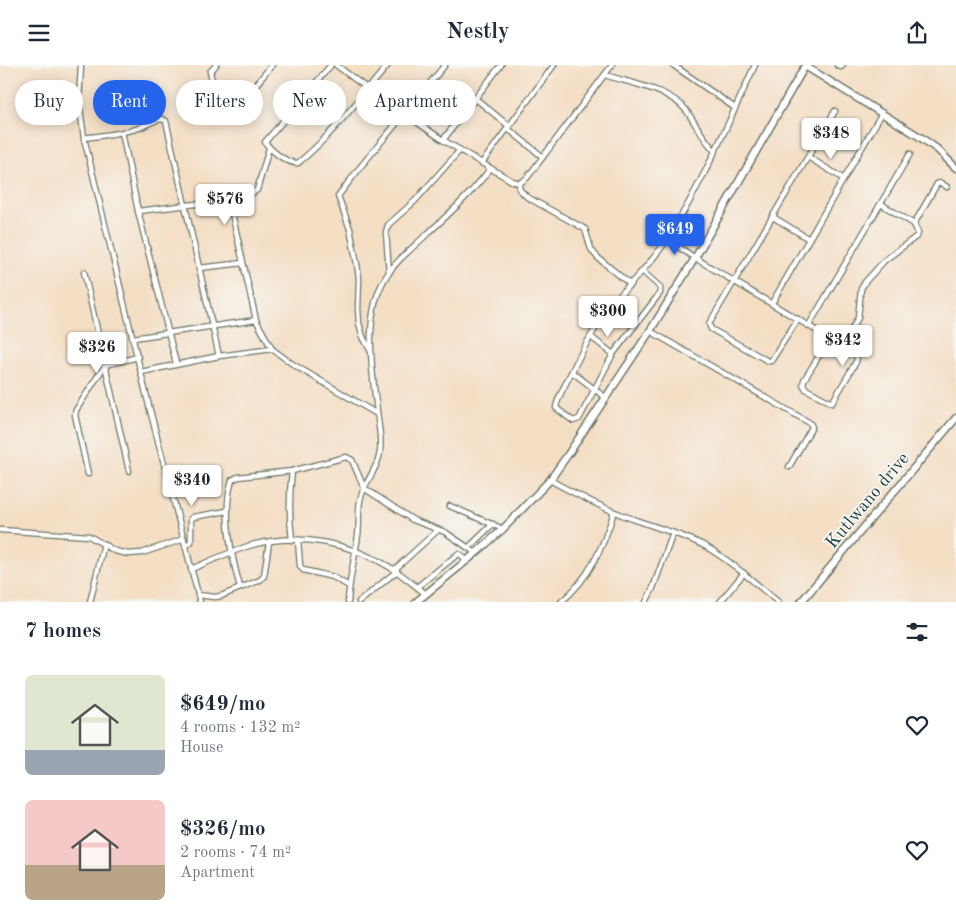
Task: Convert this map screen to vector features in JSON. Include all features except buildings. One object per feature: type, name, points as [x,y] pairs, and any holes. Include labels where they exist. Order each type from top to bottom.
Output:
[{"type":"street","points":[[81,65],[79,101],[84,138],[200,602]]},
{"type":"street","points":[[216,65],[210,72],[212,80],[241,100],[246,97],[272,65]]},
{"type":"street","points":[[331,65],[267,140],[266,144],[291,163],[298,163],[338,125],[356,103]]},
{"type":"street","points":[[336,65],[356,80]]},
{"type":"street","points":[[376,80],[388,65]]},
{"type":"street","points":[[433,80],[445,65]]},
{"type":"street","points":[[501,65],[476,99],[543,157]]},
{"type":"street","points":[[482,163],[554,65]]},
{"type":"street","points":[[612,65],[527,178],[520,183],[519,189],[527,197],[585,229],[597,257],[630,285]]},
{"type":"street","points":[[673,65],[735,108]]},
{"type":"street","points":[[642,271],[661,290],[613,354],[576,421],[573,421],[557,410],[556,405],[572,372],[590,337],[614,302],[667,239],[715,151],[755,65]]},
{"type":"street","points":[[416,602],[503,529],[550,479],[650,331],[695,258],[805,65],[920,137],[937,149],[956,168]]},
{"type":"street","points":[[837,65],[841,67],[843,65]]},
{"type":"street","points":[[605,75],[662,93],[673,99],[686,111],[707,144],[715,151]]},
{"type":"street","points":[[798,319],[771,361],[710,329],[709,324],[835,111]]},
{"type":"street","points":[[772,303],[882,113]]},
{"type":"street","points":[[84,138],[122,133],[155,120],[162,119],[166,121],[219,355]]},
{"type":"street","points":[[371,352],[363,337],[359,323],[359,278],[357,264],[350,229],[338,196],[396,125]]},
{"type":"street","points":[[421,125],[490,169],[512,181],[520,183]]},
{"type":"street","points":[[443,140],[455,125]]},
{"type":"street","points":[[122,133],[138,211],[176,363]]},
{"type":"street","points":[[138,211],[244,198],[256,190],[269,148]]},
{"type":"street","points":[[389,273],[386,232],[388,225],[415,201],[460,150]]},
{"type":"street","points":[[809,325],[910,154]]},
{"type":"street","points":[[808,157],[844,179]]},
{"type":"street","points":[[348,602],[358,534],[360,499],[377,463],[380,452],[371,352],[374,307],[378,292],[389,273],[454,209],[490,169]]},
{"type":"street","points":[[914,224],[937,184],[941,183],[947,187]]},
{"type":"street","points":[[229,200],[256,320],[272,349],[294,365],[377,414]]},
{"type":"street","points":[[842,346],[858,318],[861,289],[865,282],[885,260],[917,236],[918,233],[914,224],[881,203]]},
{"type":"street","points":[[773,217],[809,239]]},
{"type":"street","points":[[667,239],[734,282],[772,303],[809,325],[830,338],[842,346],[854,353],[856,362],[832,403],[806,389],[803,385],[804,380],[830,338]]},
{"type":"street","points":[[199,268],[243,263]]},
{"type":"street","points":[[84,272],[129,471]]},
{"type":"street","points":[[133,338],[256,320]]},
{"type":"street","points":[[650,331],[810,423],[812,427],[789,467]]},
{"type":"street","points":[[590,337],[613,354]]},
{"type":"street","points":[[141,372],[219,355],[272,349]]},
{"type":"street","points":[[88,474],[75,415],[76,410],[105,365],[138,357]]},
{"type":"street","points":[[572,372],[606,398]]},
{"type":"street","name":"Kutlwano drive","points":[[800,602],[956,418]]},
{"type":"street","points":[[240,587],[231,554],[227,511],[228,493],[232,480],[238,477],[292,471],[349,458],[352,460],[364,488],[413,519],[446,532],[476,553]]},
{"type":"street","points":[[292,471],[288,496],[289,518],[300,566],[303,570],[333,577],[349,586]]},
{"type":"street","points":[[550,479],[580,497],[614,512],[703,545],[744,573],[778,602]]},
{"type":"street","points":[[450,506],[503,529]]},
{"type":"street","points":[[0,530],[89,536],[115,551],[135,554],[191,542],[191,519],[193,517],[227,511]]},
{"type":"street","points":[[560,602],[573,592],[596,560],[614,512]]},
{"type":"street","points":[[468,548],[493,524]]},
{"type":"street","points":[[359,602],[396,571],[438,530]]},
{"type":"street","points":[[646,602],[673,533]]},
{"type":"street","points":[[191,569],[251,545],[295,540],[338,545],[356,550],[396,571],[426,594]]},
{"type":"street","points":[[198,595],[220,596],[263,578],[269,542]]},
{"type":"street","points":[[90,602],[104,544]]},
{"type":"street","points":[[417,587],[458,555],[460,554],[467,561]]},
{"type":"street","points":[[438,571],[445,579]]},
{"type":"street","points":[[720,602],[744,573]]}]
